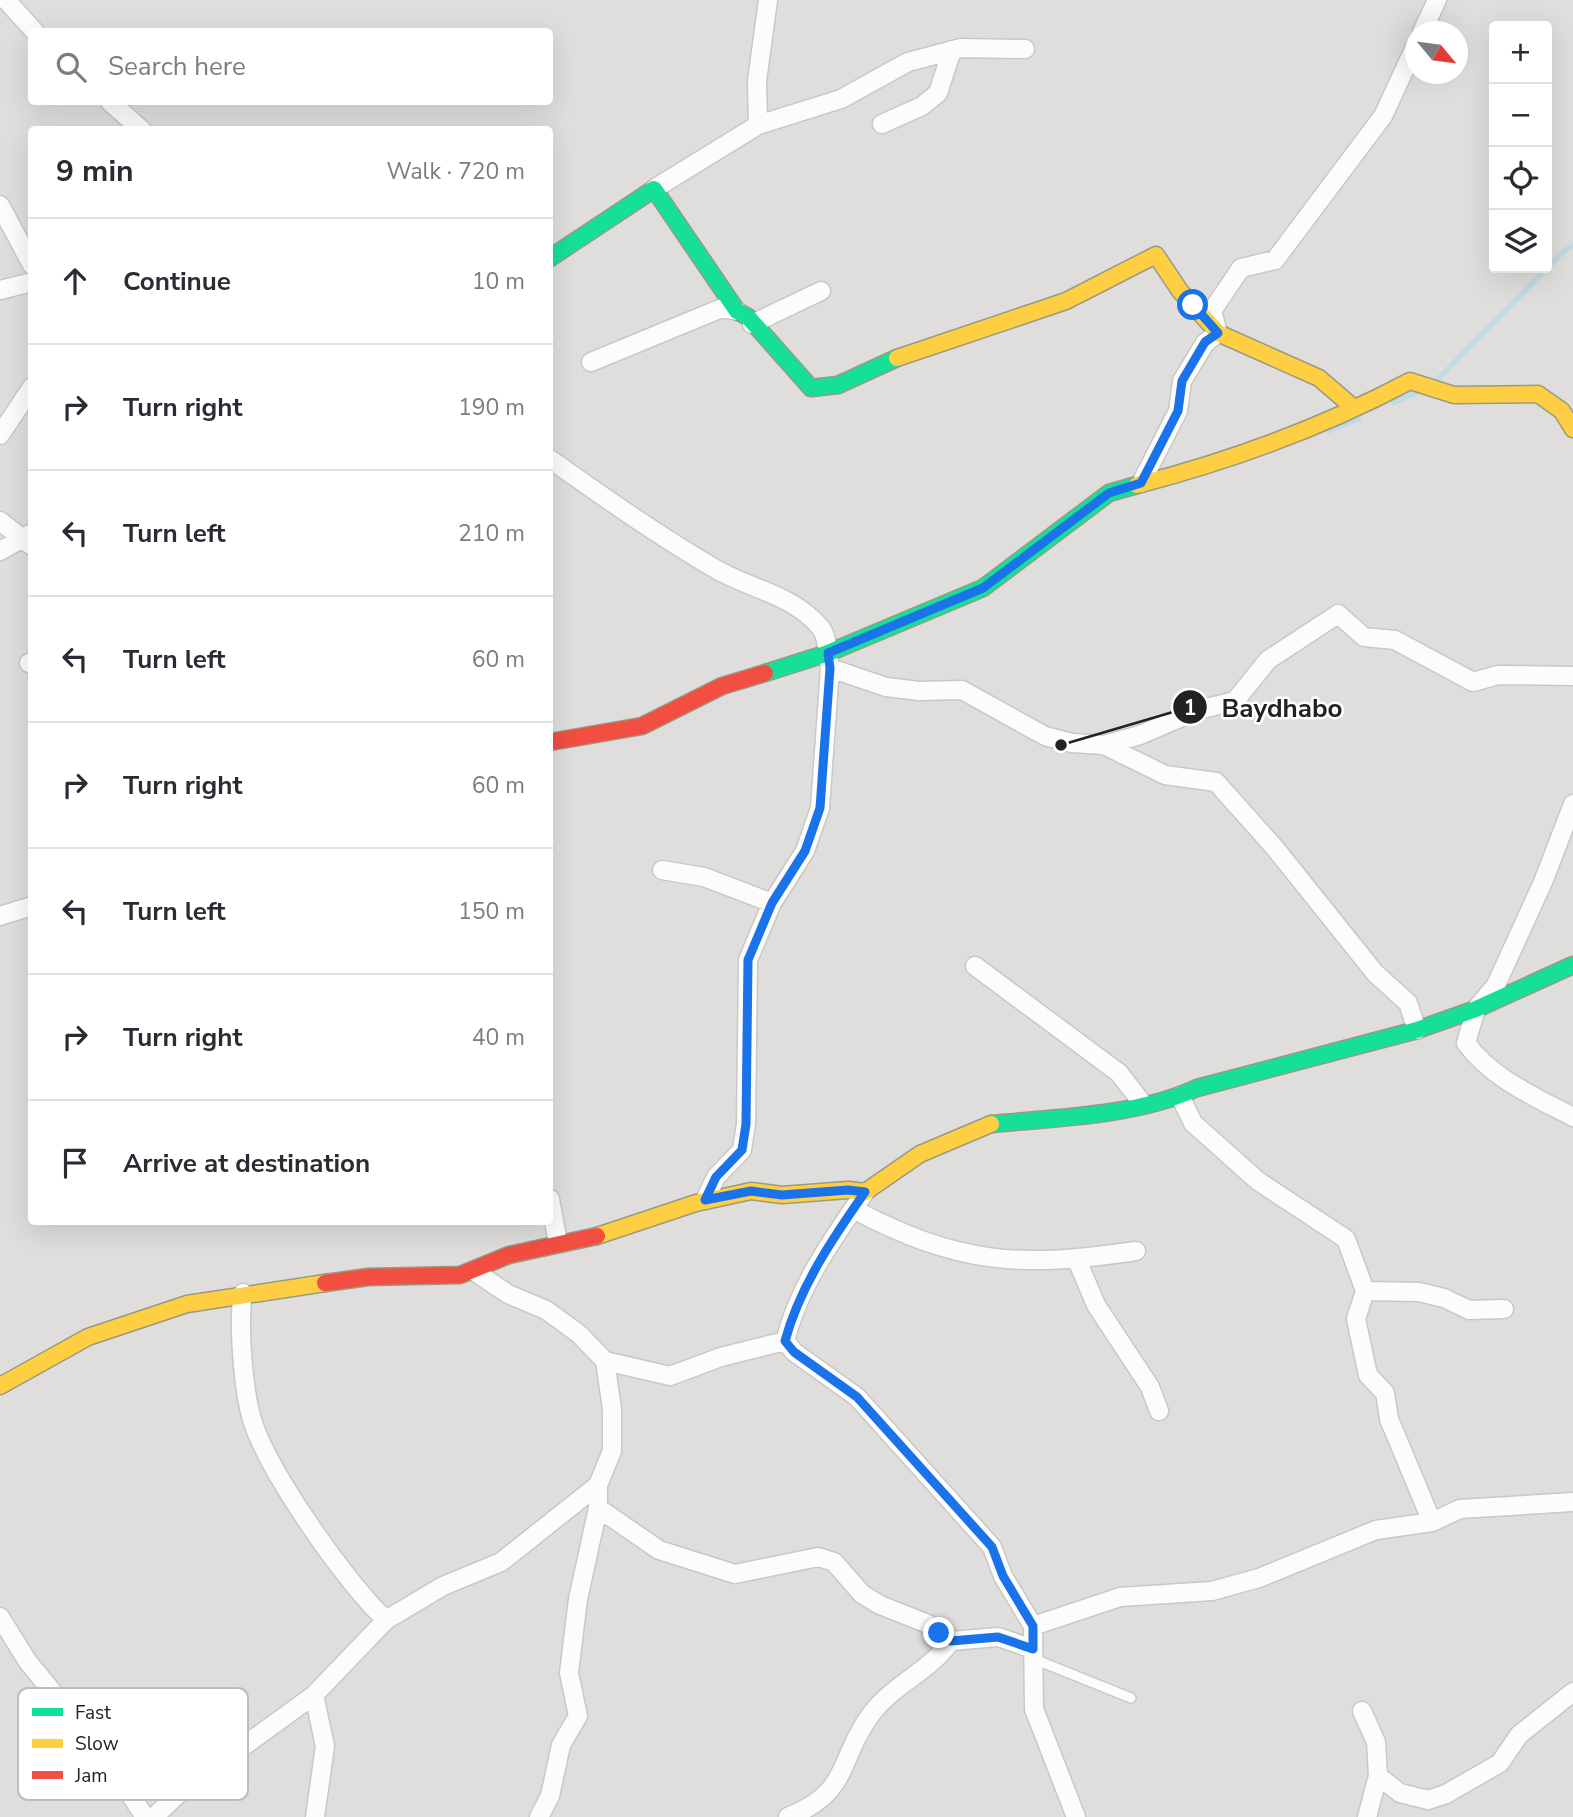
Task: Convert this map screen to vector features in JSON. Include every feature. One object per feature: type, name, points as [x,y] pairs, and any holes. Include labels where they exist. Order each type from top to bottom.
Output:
[{"type":"street","points":[[6,0],[31,28]]},
{"type":"street","points":[[758,125],[757,81],[768,0]]},
{"type":"street","points":[[1427,21],[1437,0]]},
{"type":"street","points":[[553,256],[758,125],[841,99],[908,62],[952,50],[1025,49]]},
{"type":"street","points":[[882,124],[922,106],[939,93],[952,50]]},
{"type":"street","points":[[1218,333],[1212,311],[1241,268],[1275,260],[1283,251],[1383,116],[1405,69]]},
{"type":"street","points":[[113,105],[137,126]]},
{"type":"street","points":[[654,189],[737,310],[811,388],[838,385],[920,348],[1066,301],[1156,255],[1180,291],[1218,333],[1319,378],[1354,408]]},
{"type":"street","points":[[0,205],[28,258]]},
{"type":"street","points":[[0,290],[28,283]]},
{"type":"street","points":[[752,324],[821,291]]},
{"type":"street","points":[[591,362],[722,308],[737,310]]},
{"type":"street","points":[[1141,483],[1178,411],[1182,381],[1205,342],[1218,333]]},
{"type":"street","points":[[553,741],[642,726],[722,686],[829,661],[983,588],[1109,493],[1180,474],[1354,408],[1409,381],[1425,389],[1461,396],[1525,390],[1555,401],[1573,429]]},
{"type":"street","points":[[0,435],[28,393]]},
{"type":"street","points":[[553,461],[666,540],[718,571],[777,594],[822,629],[829,661],[820,808],[805,851],[772,903],[748,960],[746,1124],[742,1150],[716,1177],[705,1200]]},
{"type":"street","points":[[0,521],[28,539]]},
{"type":"street","points":[[0,551],[28,539]]},
{"type":"street","points":[[829,661],[886,687],[919,691],[962,690],[1045,736],[1072,743],[1104,745],[1140,735],[1198,709],[1235,701],[1268,660],[1338,614],[1364,637],[1395,640],[1473,682],[1498,675],[1573,676]]},
{"type":"street","points":[[1104,745],[1165,775],[1216,782],[1275,848],[1375,973],[1408,1003],[1417,1030]]},
{"type":"street","points":[[1573,804],[1543,882],[1496,985],[1476,1009],[1466,1043],[1475,1056],[1520,1089],[1573,1117]]},
{"type":"street","points":[[662,870],[704,877],[772,903]]},
{"type":"street","points":[[0,916],[28,907]]},
{"type":"street","points":[[785,1341],[790,1321],[822,1256],[865,1192],[920,1154],[987,1124],[1094,1114],[1180,1096],[1197,1088],[1417,1030],[1476,1009],[1573,965]]},
{"type":"street","points":[[975,967],[1119,1073],[1143,1104]]},
{"type":"street","points":[[1180,1096],[1193,1123],[1258,1181],[1346,1239],[1365,1291],[1356,1318],[1368,1375],[1385,1393],[1389,1419],[1432,1522]]},
{"type":"street","points":[[0,1386],[88,1337],[187,1304],[243,1293],[368,1277],[460,1275],[509,1255],[617,1232],[705,1200],[751,1191],[782,1195],[848,1190],[865,1192]]},
{"type":"street","points":[[853,1209],[899,1234],[960,1254],[992,1260],[1077,1260],[1136,1251]]},
{"type":"street","points":[[553,1216],[558,1243]]},
{"type":"street","points":[[1077,1260],[1096,1305],[1150,1387],[1159,1411]]},
{"type":"street","points":[[474,1271],[508,1294],[546,1310],[579,1334],[605,1361],[670,1376],[721,1357],[785,1341]]},
{"type":"street","points":[[1365,1291],[1419,1292],[1444,1298],[1469,1310],[1504,1309]]},
{"type":"street","points":[[243,1293],[239,1314],[251,1416],[271,1462],[361,1598],[386,1620]]},
{"type":"street","points":[[785,1341],[794,1352],[857,1397],[992,1547],[1003,1576],[1033,1626],[1034,1709],[1076,1817]]},
{"type":"street","points":[[539,1817],[550,1796],[561,1745],[578,1716],[569,1673],[578,1599],[598,1508],[598,1485],[612,1451],[611,1409],[605,1361]]},
{"type":"street","points":[[248,1743],[314,1695],[386,1620],[443,1586],[501,1562],[598,1485]]},
{"type":"street","points":[[1033,1626],[1120,1597],[1212,1591],[1259,1578],[1376,1530],[1432,1522],[1461,1509],[1573,1502]]},
{"type":"street","points":[[598,1508],[659,1550],[735,1574],[818,1557],[834,1562],[862,1594],[880,1605],[928,1624],[951,1641],[998,1637],[1034,1654]]},
{"type":"street","points":[[0,1617],[27,1662],[49,1688]]},
{"type":"street","points":[[788,1817],[816,1806],[831,1790],[871,1715],[888,1695],[943,1653],[951,1641]]},
{"type":"street","points":[[1378,1776],[1401,1793],[1428,1800],[1446,1794],[1500,1763],[1519,1735],[1573,1692]]},
{"type":"street","points":[[314,1695],[325,1746],[315,1817]]},
{"type":"street","points":[[1362,1711],[1376,1742],[1378,1776],[1367,1817]]},
{"type":"street","points":[[134,1800],[145,1817]]},
{"type":"street","points":[[154,1817],[172,1800]]},
{"type":"lane","points":[[1034,1654],[1130,1698]]},
{"type":"shaded area","points":[[0,0],[1573,0],[1573,1817],[0,1817]]},
{"type":"waterway","points":[[1434,383],[1573,245]]},
{"type":"waterway","points":[[1393,403],[1416,393]]},
{"type":"waterway","points":[[1329,431],[1359,419]]},
{"type":"traffic: fast","points":[[553,256],[654,189],[737,311],[748,317],[811,388],[838,385],[897,358]]},
{"type":"traffic: fast","points":[[765,673],[828,653],[983,588],[1109,493],[1137,485]]},
{"type":"traffic: fast","points":[[991,1124],[1096,1114],[1149,1105],[1197,1088],[1417,1030],[1476,1009],[1573,965]]},
{"type":"traffic: slow","points":[[897,358],[1066,301],[1156,255],[1180,291],[1218,333],[1319,378],[1354,408]]},
{"type":"traffic: slow","points":[[1137,485],[1276,441],[1345,413],[1410,381],[1454,395],[1538,394],[1562,411],[1573,429]]},
{"type":"traffic: slow","points":[[597,1236],[696,1203],[751,1191],[782,1195],[848,1190],[865,1192],[920,1154],[991,1124]]},
{"type":"traffic: slow","points":[[0,1386],[88,1337],[187,1304],[325,1283]]},
{"type":"traffic: jam","points":[[553,741],[642,726],[722,686],[765,673]]},
{"type":"traffic: jam","points":[[325,1283],[368,1277],[460,1275],[509,1255],[597,1236]]},
{"type":"place","name":"Baydhabo","points":[[1061,745]]},
{"type":"route","points":[[939,1633],[951,1641],[998,1637],[1033,1649],[1033,1626],[1003,1576],[992,1547],[857,1397],[794,1352],[785,1341],[790,1321],[822,1256],[865,1192],[848,1190],[782,1195],[751,1191],[705,1200],[716,1177],[742,1150],[746,1124],[748,960],[772,903],[805,851],[820,808],[830,668],[828,653],[983,588],[1109,493],[1141,483],[1178,411],[1182,381],[1205,342],[1218,333],[1193,305]]}]
